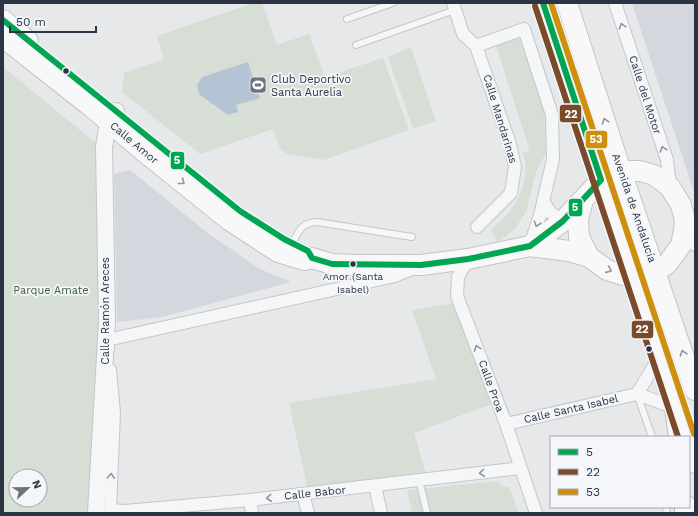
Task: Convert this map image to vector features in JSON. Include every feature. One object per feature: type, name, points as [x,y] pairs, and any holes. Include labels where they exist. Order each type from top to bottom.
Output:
[{"type":"highway","points":[[676,408],[680,436]]},
{"type":"main road","name":"Avenida de Andalucía","points":[[543,3],[686,436]]},
{"type":"main road","name":"Avenida de Andalucía","points":[[567,3],[621,171],[695,390]]},
{"type":"main road","name":"Calle Amor","points":[[3,20],[229,220],[278,252],[304,260],[312,258],[332,264],[356,265],[421,265],[468,259],[530,246],[569,251],[589,257]]},
{"type":"main road","name":"Calle Amor","points":[[3,37],[240,211],[284,239],[308,251],[312,258]]},
{"type":"main road","points":[[583,200],[578,219],[579,237],[589,257],[607,270],[633,278],[656,272],[668,263],[681,245],[690,238],[681,205],[670,187],[654,175],[640,171],[621,171],[601,180]]},
{"type":"main road","name":"Calle Amor","points":[[530,246],[563,221],[601,180]]},
{"type":"main road","points":[[690,449],[695,463]]},
{"type":"street","name":"Calle del Motor","points":[[615,3],[667,160],[670,187]]},
{"type":"street","name":"Calle Mandarinas","points":[[454,7],[463,34],[476,46],[510,144],[515,167],[511,193],[477,227]]},
{"type":"street","points":[[476,46],[524,29],[552,115],[553,159],[540,215],[530,246]]},
{"type":"street","name":"Calle Ramón Areces","points":[[107,512],[107,340],[104,147],[112,116]]},
{"type":"street","points":[[543,201],[551,213],[563,221]]},
{"type":"street","name":"Calle Proa","points":[[468,259],[458,277],[458,296],[506,424],[536,513]]},
{"type":"street","name":"Calle Amor","points":[[326,291],[340,282],[343,278],[342,271],[332,264]]},
{"type":"street","name":"Calle Amor","points":[[107,340],[395,276],[421,265]]},
{"type":"street","points":[[660,358],[637,394],[676,408]]},
{"type":"street","name":"Calle Santa Isabel","points":[[506,424],[637,394]]},
{"type":"street","name":"Calle Babor","points":[[107,512],[250,500],[521,468]]},
{"type":"street","points":[[375,486],[382,513]]},
{"type":"street","points":[[303,494],[308,513]]},
{"type":"street","points":[[250,500],[252,513]]},
{"type":"lane","points":[[347,19],[393,3]]},
{"type":"lane","points":[[356,45],[454,7]]},
{"type":"lane","points":[[292,243],[302,226],[317,222],[412,237]]},
{"type":"lane","points":[[637,394],[652,436]]},
{"type":"lane","points":[[419,480],[427,513]]},
{"type":"shaded area","points":[[632,3],[695,3],[695,195]]},
{"type":"shaded area","points":[[130,170],[209,234],[260,269],[291,282],[162,317],[117,322],[114,174]]},
{"type":"green space","name":"Club Deportivo Santa Aurelia","points":[[253,3],[262,3],[277,45],[309,34],[325,77],[383,58],[409,130],[324,160],[287,154],[280,148],[273,129],[200,154],[122,92],[124,73],[164,59],[157,36]]},
{"type":"green space","points":[[519,38],[544,108],[546,153],[536,172],[526,212],[514,230],[498,242],[491,231],[495,225],[510,211],[518,198],[524,183],[526,167],[522,152],[530,151],[496,46]]},
{"type":"green space","points":[[411,47],[436,121],[413,129],[388,57]]},
{"type":"green space","name":"Parque Amate","points":[[3,67],[97,144],[99,323],[89,513],[3,513]]},
{"type":"green space","points":[[460,302],[497,402],[414,433],[427,477],[308,491],[289,403],[436,379],[412,310]]},
{"type":"green space","points":[[498,481],[504,487],[509,487],[519,513],[412,513],[407,490]]},
{"type":"water","points":[[248,62],[260,98],[236,105],[238,112],[228,115],[199,94],[197,85],[202,77]]},
{"type":"transit line","name":"5","points":[[3,20],[240,211],[284,239],[308,251],[312,258],[332,264],[421,265],[468,259],[530,246],[563,221],[601,180],[543,3]]},
{"type":"transit line","name":"53","points":[[551,3],[694,434]]},
{"type":"transit line","name":"22","points":[[535,6],[678,436]]},
{"type":"place","name":"Club Deportivo Santa Aurelia","points":[[258,85]]},
{"type":"place","name":"Amor (Santa Isabel)","points":[[353,264]]}]
